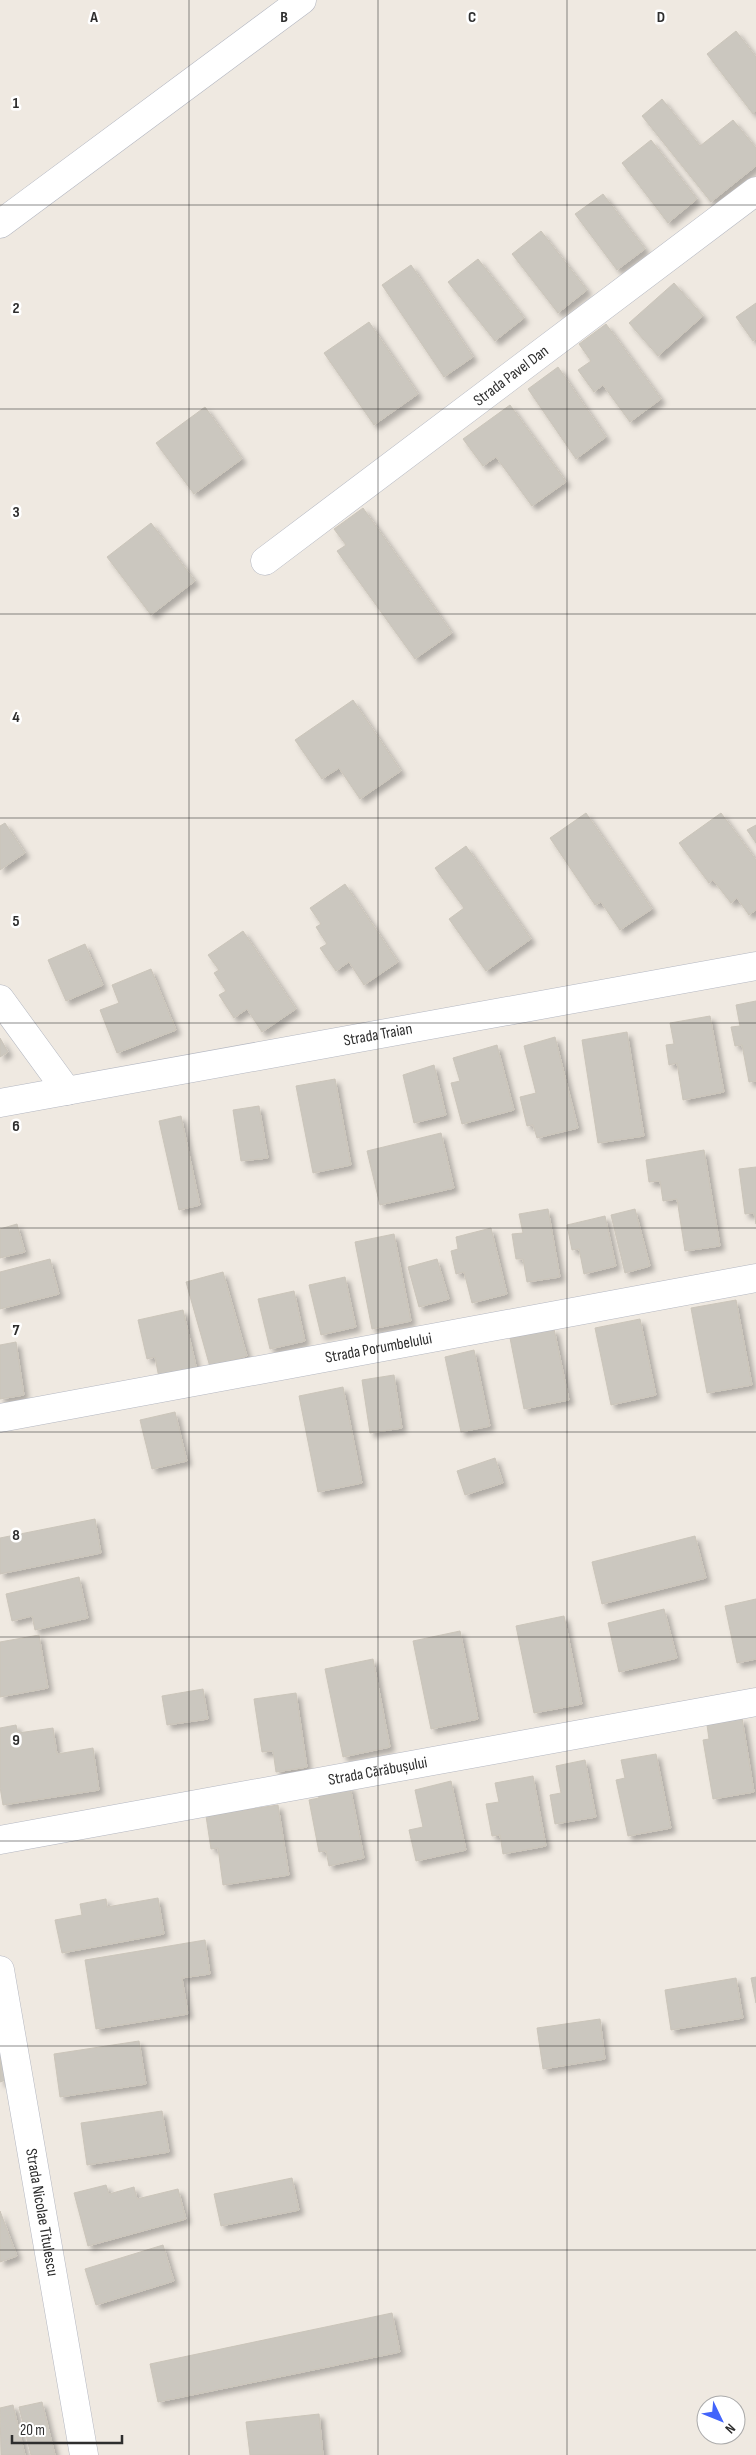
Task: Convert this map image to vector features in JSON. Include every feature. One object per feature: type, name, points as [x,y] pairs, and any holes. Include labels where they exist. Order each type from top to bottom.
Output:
[{"type":"street","points":[[0,224],[302,0]]},
{"type":"street","name":"Strada Pavel Dan","points":[[264,561],[756,191]]},
{"type":"street","name":"Strada Traian","points":[[0,1103],[756,966]]},
{"type":"street","points":[[0,999],[67,1091]]},
{"type":"street","name":"Strada Porumbelului","points":[[0,1418],[756,1278]]},
{"type":"street","name":"Strada Cărăbușului","points":[[0,1840],[756,1702]]},
{"type":"street","name":"Strada Nicolae Titulescu","points":[[0,1970],[84,2455]]},
{"type":"building","points":[[736,31],[756,57],[756,111],[753,114],[707,54]]},
{"type":"building","points":[[662,99],[700,146],[733,120],[756,148],[756,166],[711,202],[642,116]]},
{"type":"building","points":[[651,140],[697,199],[668,223],[622,163]]},
{"type":"building","points":[[603,194],[645,249],[617,270],[575,214]]},
{"type":"building","points":[[541,231],[587,290],[558,313],[512,254]]},
{"type":"building","points":[[478,259],[524,318],[495,341],[448,282]]},
{"type":"building","points":[[411,265],[473,357],[444,377],[382,285]]},
{"type":"building","points":[[674,283],[703,316],[658,356],[629,323]]},
{"type":"building","points":[[756,303],[756,339],[753,341],[736,317]]},
{"type":"building","points":[[369,322],[418,394],[374,425],[324,353]]},
{"type":"building","points":[[606,324],[661,399],[630,422],[603,385],[594,392],[578,370],[591,361],[579,344]]},
{"type":"building","points":[[558,367],[606,437],[576,459],[528,389]]},
{"type":"building","points":[[510,405],[566,482],[532,506],[496,457],[483,466],[463,439]]},
{"type":"building","points":[[205,407],[242,459],[194,494],[156,443]]},
{"type":"building","points":[[363,508],[452,633],[415,659],[337,551],[346,545],[334,529]]},
{"type":"building","points":[[151,523],[195,581],[151,615],[107,557]]},
{"type":"building","points":[[353,700],[401,771],[360,799],[339,768],[322,779],[295,740]]},
{"type":"building","points":[[586,813],[652,909],[620,930],[601,902],[595,905],[550,838]]},
{"type":"building","points":[[721,813],[756,860],[756,910],[749,915],[737,898],[731,903],[713,880],[709,883],[679,843]]},
{"type":"building","points":[[5,823],[25,853],[0,870],[0,826]]},
{"type":"building","points":[[756,825],[756,843],[747,830]]},
{"type":"building","points":[[466,846],[531,939],[486,971],[449,919],[464,908],[435,868]]},
{"type":"building","points":[[345,884],[398,962],[364,985],[349,962],[336,971],[320,948],[327,944],[316,927],[321,924],[310,908]]},
{"type":"building","points":[[243,931],[296,1009],[262,1032],[247,1009],[234,1018],[219,995],[226,991],[214,973],[219,970],[208,955]]},
{"type":"building","points":[[85,944],[103,985],[66,1001],[48,960]]},
{"type":"building","points":[[151,969],[176,1030],[117,1053],[100,1010],[119,1003],[112,985]]},
{"type":"building","points":[[756,1001],[756,1081],[749,1082],[742,1045],[735,1046],[731,1027],[740,1026],[736,1005]]},
{"type":"building","points":[[710,1016],[724,1092],[683,1100],[677,1063],[669,1065],[666,1045],[674,1044],[670,1023]]},
{"type":"building","points":[[627,1032],[644,1136],[598,1143],[582,1040]]},
{"type":"building","points":[[555,1037],[578,1128],[537,1138],[533,1125],[527,1126],[520,1097],[536,1093],[524,1046]]},
{"type":"building","points":[[0,1038],[8,1052],[0,1057]]},
{"type":"building","points":[[497,1045],[514,1110],[462,1124],[451,1083],[460,1081],[453,1058]]},
{"type":"building","points":[[434,1065],[446,1115],[414,1123],[403,1075]]},
{"type":"building","points":[[335,1079],[351,1165],[313,1173],[296,1086]]},
{"type":"building","points":[[259,1106],[268,1158],[241,1161],[233,1110]]},
{"type":"building","points":[[181,1116],[200,1205],[179,1210],[159,1121]]},
{"type":"building","points":[[441,1133],[454,1188],[380,1205],[367,1151]]},
{"type":"building","points":[[704,1150],[720,1246],[685,1251],[677,1199],[663,1201],[660,1181],[649,1182],[646,1160]]},
{"type":"building","points":[[756,1167],[756,1224],[754,1213],[745,1214],[739,1169]]},
{"type":"building","points":[[548,1209],[560,1277],[527,1282],[523,1259],[516,1259],[512,1234],[523,1233],[519,1214]]},
{"type":"building","points":[[635,1209],[650,1266],[625,1273],[611,1215]]},
{"type":"building","points":[[605,1216],[616,1266],[584,1274],[579,1249],[572,1250],[567,1225]]},
{"type":"building","points":[[17,1224],[25,1252],[0,1258],[0,1229]]},
{"type":"building","points":[[491,1228],[507,1294],[472,1303],[464,1272],[456,1274],[451,1251],[458,1249],[456,1237]]},
{"type":"building","points":[[394,1234],[411,1321],[372,1329],[355,1242]]},
{"type":"building","points":[[50,1259],[59,1294],[0,1309],[0,1272]]},
{"type":"building","points":[[437,1259],[449,1299],[419,1307],[408,1267]]},
{"type":"building","points":[[223,1272],[247,1356],[210,1367],[186,1282]]},
{"type":"building","points":[[345,1277],[356,1327],[321,1335],[309,1285]]},
{"type":"building","points":[[294,1291],[305,1341],[270,1349],[258,1299]]},
{"type":"building","points":[[736,1300],[752,1385],[707,1393],[691,1308]]},
{"type":"building","points":[[183,1310],[197,1370],[159,1378],[155,1357],[147,1359],[138,1320]]},
{"type":"building","points":[[640,1319],[656,1395],[611,1405],[595,1328]]},
{"type":"building","points":[[554,1329],[569,1400],[524,1409],[510,1338]]},
{"type":"building","points":[[16,1342],[24,1395],[0,1399],[0,1345]]},
{"type":"building","points":[[474,1350],[490,1426],[461,1432],[445,1357]]},
{"type":"building","points":[[394,1375],[402,1428],[370,1433],[362,1380]]},
{"type":"building","points":[[343,1387],[362,1483],[318,1492],[299,1396]]},
{"type":"building","points":[[175,1412],[187,1461],[152,1469],[140,1420]]},
{"type":"building","points":[[495,1458],[503,1483],[465,1495],[457,1471]]},
{"type":"building","points":[[95,1519],[101,1553],[0,1574],[0,1538]]},
{"type":"building","points":[[695,1536],[706,1578],[602,1604],[592,1562]]},
{"type":"building","points":[[79,1577],[88,1618],[35,1630],[32,1616],[12,1621],[6,1594]]},
{"type":"building","points":[[756,1599],[756,1659],[737,1663],[725,1606]]},
{"type":"building","points":[[664,1609],[677,1658],[619,1672],[608,1623]]},
{"type":"building","points":[[564,1616],[582,1704],[534,1713],[516,1626]]},
{"type":"building","points":[[460,1631],[478,1719],[431,1729],[413,1641]]},
{"type":"building","points":[[39,1635],[48,1688],[0,1697],[0,1642]]},
{"type":"building","points":[[373,1659],[390,1747],[343,1757],[325,1669]]},
{"type":"building","points":[[203,1689],[208,1719],[167,1725],[162,1696]]},
{"type":"building","points":[[296,1693],[307,1767],[276,1772],[273,1751],[262,1752],[254,1699]]},
{"type":"building","points":[[742,1718],[754,1792],[713,1799],[703,1740],[709,1739],[707,1725]]},
{"type":"building","points":[[16,1725],[18,1733],[53,1728],[57,1754],[93,1748],[99,1790],[3,1805],[0,1787],[0,1728]]},
{"type":"building","points":[[656,1754],[671,1828],[628,1836],[616,1780],[625,1778],[621,1760]]},
{"type":"building","points":[[585,1760],[596,1817],[555,1824],[550,1795],[561,1793],[556,1766]]},
{"type":"building","points":[[533,1776],[546,1846],[503,1854],[500,1835],[492,1836],[486,1804],[499,1802],[495,1783]]},
{"type":"building","points":[[451,1781],[466,1850],[416,1861],[409,1830],[423,1827],[415,1790]]},
{"type":"building","points":[[350,1786],[364,1858],[329,1866],[326,1851],[319,1852],[309,1800],[319,1798],[318,1791]]},
{"type":"building","points":[[278,1805],[289,1875],[223,1885],[218,1848],[211,1849],[206,1816]]},
{"type":"building","points":[[158,1898],[164,1934],[62,1953],[55,1920],[82,1915],[80,1904],[106,1899],[107,1907]]},
{"type":"building","points":[[205,1940],[210,1974],[182,1978],[188,2014],[96,2029],[85,1960]]},
{"type":"building","points":[[756,1977],[756,2003],[751,1978]]},
{"type":"building","points":[[736,1978],[743,2018],[671,2030],[665,1990]]},
{"type":"building","points":[[600,2019],[605,2059],[543,2069],[537,2028]]},
{"type":"building","points":[[139,2041],[146,2084],[60,2097],[54,2054]]},
{"type":"building","points":[[0,2054],[9,2079],[0,2082]]},
{"type":"building","points":[[162,2111],[169,2152],[87,2165],[81,2123]]},
{"type":"building","points":[[292,2178],[299,2210],[221,2226],[214,2194]]},
{"type":"building","points":[[106,2185],[109,2194],[134,2187],[137,2199],[178,2189],[186,2219],[88,2246],[74,2193]]},
{"type":"building","points":[[0,2211],[17,2256],[0,2262]]},
{"type":"building","points":[[163,2245],[174,2281],[96,2305],[85,2269]]},
{"type":"building","points":[[392,2313],[400,2352],[158,2402],[150,2364]]},
{"type":"building","points":[[42,2402],[55,2455],[31,2455],[19,2407]]},
{"type":"building","points":[[13,2405],[25,2455],[1,2455],[0,2408]]},
{"type":"building","points":[[319,2414],[323,2455],[250,2455],[246,2422]]}]
